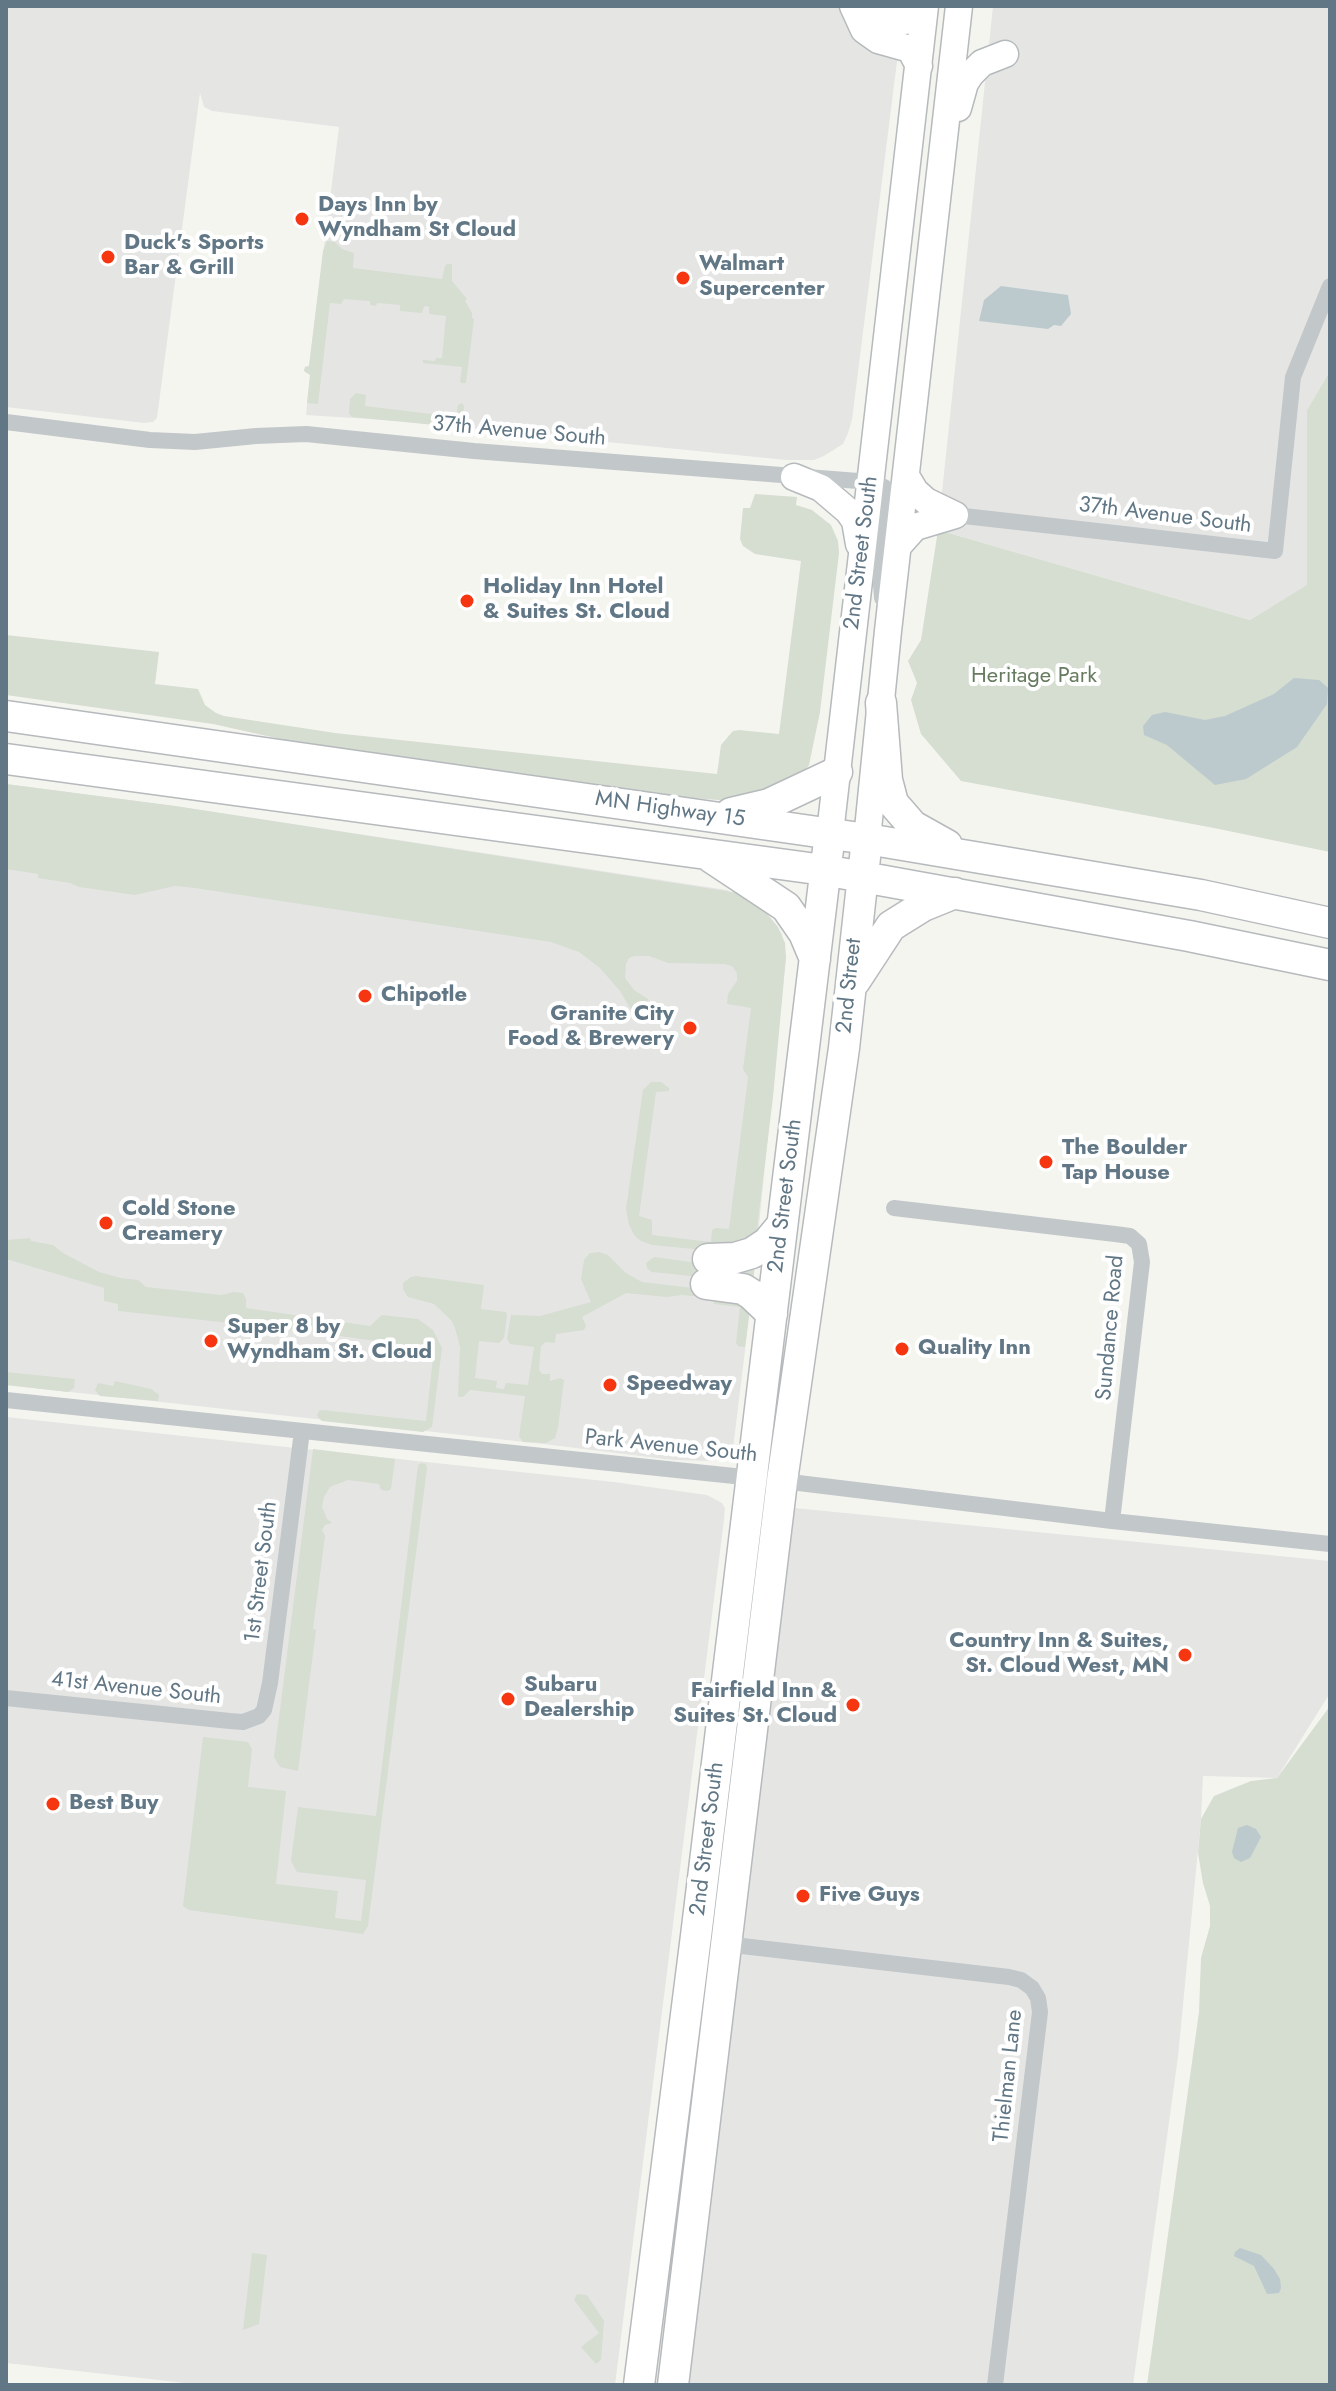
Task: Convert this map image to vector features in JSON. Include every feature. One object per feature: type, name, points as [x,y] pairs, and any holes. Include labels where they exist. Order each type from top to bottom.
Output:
[{"type":"highway","points":[[881,703],[887,780],[893,803],[913,826],[966,855]]},
{"type":"highway","name":"MN Highway 15","points":[[12,715],[830,833],[1201,895],[1330,923]]},
{"type":"highway","name":"MN Highway 15","points":[[6,759],[863,876],[1330,965]]},
{"type":"highway","points":[[6,768],[55,765]]},
{"type":"highway","points":[[718,817],[769,804],[837,772]]},
{"type":"highway","name":"2nd Street South","points":[[639,2385],[830,833]]},
{"type":"highway","name":"2nd Street","points":[[831,1133],[867,839]]},
{"type":"highway","points":[[704,853],[786,907],[804,933],[815,960]]},
{"type":"highway","points":[[850,989],[891,926],[923,906],[955,893]]},
{"type":"highway","name":"2nd Street South","points":[[673,2385],[782,1481],[831,1133]]},
{"type":"highway","points":[[772,1314],[751,1294],[707,1271],[752,1253],[767,1243],[782,1225]]},
{"type":"main road","points":[[853,6],[864,30],[878,40],[910,49],[919,66]]},
{"type":"main road","points":[[872,6],[881,17],[905,21],[915,17],[924,6]]},
{"type":"main road","name":"2nd Street South","points":[[830,833],[924,6]]},
{"type":"main road","points":[[942,151],[965,83],[982,63],[1005,54],[975,37],[967,28],[960,6]]},
{"type":"main road","name":"2nd Street South","points":[[867,839],[960,6]]},
{"type":"main road","points":[[906,476],[926,501],[955,515]]},
{"type":"main road","points":[[794,477],[821,488],[848,511],[855,521],[862,558]]},
{"type":"main road","points":[[898,546],[915,527],[955,515]]},
{"type":"street","name":"37th Avenue South","points":[[955,515],[1275,551],[1293,377],[1330,286]]},
{"type":"street","name":"37th Avenue South","points":[[6,422],[150,440],[195,442],[306,434],[871,482]]},
{"type":"street","points":[[871,482],[884,487],[887,492],[880,571],[888,631]]},
{"type":"street","name":"Sundance Road","points":[[894,1208],[1130,1236],[1139,1244],[1142,1262],[1112,1521]]},
{"type":"street","name":"Park Avenue South","points":[[6,1400],[782,1481],[1330,1544]]},
{"type":"street","name":"1st Street South","points":[[259,1716],[264,1710],[270,1683],[302,1431]]},
{"type":"street","name":"41st Avenue South","points":[[6,1698],[243,1722],[259,1716]]},
{"type":"street","name":"Thielman Lane","points":[[725,1944],[1009,1977],[1021,1980],[1032,1988],[1038,1998],[1040,2012],[995,2385]]},
{"type":"shaded area","points":[[6,6],[904,6],[852,420],[843,444],[814,460],[786,460],[398,421],[306,415],[310,375],[304,371],[309,366],[339,127],[212,111],[204,107],[200,93],[157,418],[144,423],[6,407]]},
{"type":"shaded area","points":[[993,6],[1330,6],[1330,371],[1307,410],[1308,585],[1250,620],[938,530]]},
{"type":"shaded area","points":[[1001,286],[1068,295],[1071,314],[1061,326],[1054,325],[1048,329],[979,321],[984,300]]},
{"type":"shaded area","points":[[1294,678],[1319,680],[1328,688],[1327,704],[1297,747],[1246,779],[1215,785],[1167,745],[1144,735],[1143,726],[1152,715],[1165,712],[1205,720],[1225,716],[1274,694]]},
{"type":"shaded area","points":[[6,784],[175,806],[727,890],[764,910],[782,934],[786,957],[753,1285],[730,1454],[712,1461],[673,1460],[6,1385]]},
{"type":"shaded area","points":[[6,1417],[614,1482],[707,1495],[722,1503],[724,1520],[615,2385],[203,2385],[6,2363]]},
{"type":"shaded area","points":[[795,1508],[1330,1561],[1330,1693],[1277,1778],[1203,1776],[1178,2057],[1133,2385],[688,2385]]},
{"type":"shaded area","points":[[1247,1825],[1256,1829],[1261,1837],[1250,1858],[1241,1862],[1234,1858],[1232,1852],[1238,1828]]},
{"type":"shaded area","points":[[1240,2248],[1261,2255],[1274,2269],[1280,2279],[1279,2293],[1267,2294],[1254,2266],[1234,2256]]},
{"type":"green space","points":[[327,241],[354,253],[353,268],[442,279],[445,266],[452,264],[452,281],[467,299],[465,301],[474,319],[466,383],[460,381],[462,367],[423,363],[423,360],[442,358],[446,316],[429,314],[429,307],[426,306],[422,313],[400,311],[400,305],[377,303],[376,306],[370,305],[370,301],[344,299],[341,304],[330,303],[318,404],[307,403],[310,375],[304,371],[309,366],[323,251]]},
{"type":"green space","name":"Heritage Park","points":[[1330,371],[1330,852],[961,781],[921,734],[911,700],[917,683],[908,661],[921,640],[938,530],[1250,620],[1307,585],[1307,410]]},
{"type":"green space","points":[[356,393],[366,395],[365,406],[456,417],[458,405],[462,403],[463,418],[456,427],[352,417],[349,413],[350,399]]},
{"type":"green space","points":[[755,494],[797,497],[796,505],[812,510],[831,525],[839,553],[820,712],[809,765],[802,775],[744,802],[589,790],[348,754],[213,724],[6,695],[6,635],[159,652],[155,684],[198,689],[205,705],[224,716],[335,733],[717,774],[721,745],[733,731],[779,734],[801,561],[755,554],[743,546],[740,539],[743,508],[750,508]]},
{"type":"green space","points":[[6,784],[175,806],[745,894],[778,927],[785,943],[786,957],[756,1237],[715,1251],[652,1245],[635,1236],[626,1209],[643,1090],[651,1082],[661,1082],[669,1091],[656,1092],[639,1216],[652,1220],[652,1235],[711,1242],[712,1230],[729,1229],[748,1077],[743,1069],[751,1008],[727,1004],[728,994],[737,981],[737,973],[732,966],[668,963],[649,956],[629,958],[625,978],[634,990],[648,999],[647,1006],[633,1013],[620,991],[600,968],[579,952],[551,942],[195,888],[175,886],[135,895],[38,878],[38,874],[6,869]]},
{"type":"green space","points":[[30,1238],[31,1241],[53,1245],[99,1272],[138,1280],[146,1287],[222,1295],[243,1293],[246,1308],[370,1326],[382,1315],[418,1319],[433,1330],[442,1348],[432,1427],[423,1432],[322,1421],[317,1416],[322,1410],[426,1421],[434,1349],[118,1311],[118,1304],[104,1301],[104,1288],[6,1259],[6,1240]]},
{"type":"green space","points":[[590,1253],[608,1255],[626,1273],[642,1282],[744,1294],[751,1300],[745,1347],[736,1343],[740,1307],[714,1304],[714,1298],[626,1293],[582,1317],[586,1326],[584,1330],[556,1334],[555,1343],[546,1342],[541,1346],[539,1370],[542,1374],[550,1374],[550,1381],[564,1380],[558,1428],[555,1438],[546,1443],[523,1442],[519,1436],[525,1396],[470,1390],[463,1397],[458,1397],[460,1347],[455,1328],[434,1304],[408,1297],[403,1283],[416,1276],[484,1285],[481,1309],[506,1312],[507,1315],[504,1338],[499,1343],[479,1341],[475,1378],[497,1381],[496,1388],[504,1389],[506,1383],[528,1385],[534,1347],[510,1344],[507,1339],[511,1315],[540,1316],[591,1302],[581,1279],[584,1260]]},
{"type":"green space","points":[[654,1257],[721,1266],[755,1259],[753,1285],[652,1272],[646,1263]]},
{"type":"green space","points":[[6,1372],[75,1379],[74,1388],[68,1392],[6,1385]]},
{"type":"green space","points":[[115,1381],[151,1389],[159,1395],[158,1401],[100,1396],[95,1390],[98,1383],[113,1386]]},
{"type":"green space","points":[[313,1449],[395,1459],[391,1489],[388,1491],[381,1490],[379,1484],[348,1480],[330,1487],[324,1497],[322,1507],[332,1523],[322,1530],[325,1536],[313,1629],[316,1630],[298,1771],[280,1767],[274,1757]]},
{"type":"green space","points":[[426,1464],[427,1468],[368,1926],[363,1934],[189,1910],[183,1906],[203,1737],[248,1742],[252,1749],[248,1787],[286,1791],[276,1884],[338,1891],[335,1918],[361,1921],[366,1880],[297,1872],[294,1867],[291,1861],[298,1807],[376,1816],[418,1465]]},
{"type":"green space","points":[[1330,1706],[1330,2385],[1147,2385],[1199,2012],[1201,1958],[1210,1926],[1210,1906],[1198,1853],[1201,1819],[1214,1796],[1251,1781],[1277,1778]]},
{"type":"green space","points":[[252,2253],[267,2255],[259,2324],[243,2330]]},
{"type":"green space","points":[[577,2294],[587,2295],[604,2321],[601,2360],[596,2364],[581,2347],[599,2333],[574,2300]]},
{"type":"place","name":"Days Inn by Wyndham St Cloud","points":[[302,219]]},
{"type":"place","name":"Duck's Sports Bar & Grill","points":[[108,257]]},
{"type":"place","name":"Walmart Supercenter","points":[[683,278]]},
{"type":"place","name":"Holiday Inn Hotel & Suites St. Cloud","points":[[467,601]]},
{"type":"place","name":"Chipotle","points":[[365,996]]},
{"type":"place","name":"Granite City Food & Brewery","points":[[690,1028]]},
{"type":"place","name":"The Boulder Tap House","points":[[1046,1162]]},
{"type":"place","name":"Cold Stone Creamery","points":[[106,1223]]},
{"type":"place","name":"Super 8 by Wyndham St. Cloud","points":[[211,1341]]},
{"type":"place","name":"Quality Inn","points":[[902,1349]]},
{"type":"place","name":"Speedway","points":[[610,1385]]},
{"type":"place","name":"Country Inn & Suites, St. Cloud West, MN","points":[[1185,1655]]},
{"type":"place","name":"Subaru Dealership","points":[[508,1699]]},
{"type":"place","name":"Fairfield Inn & Suites St. Cloud","points":[[853,1705]]},
{"type":"place","name":"Best Buy","points":[[53,1804]]},
{"type":"place","name":"Five Guys","points":[[803,1896]]}]
